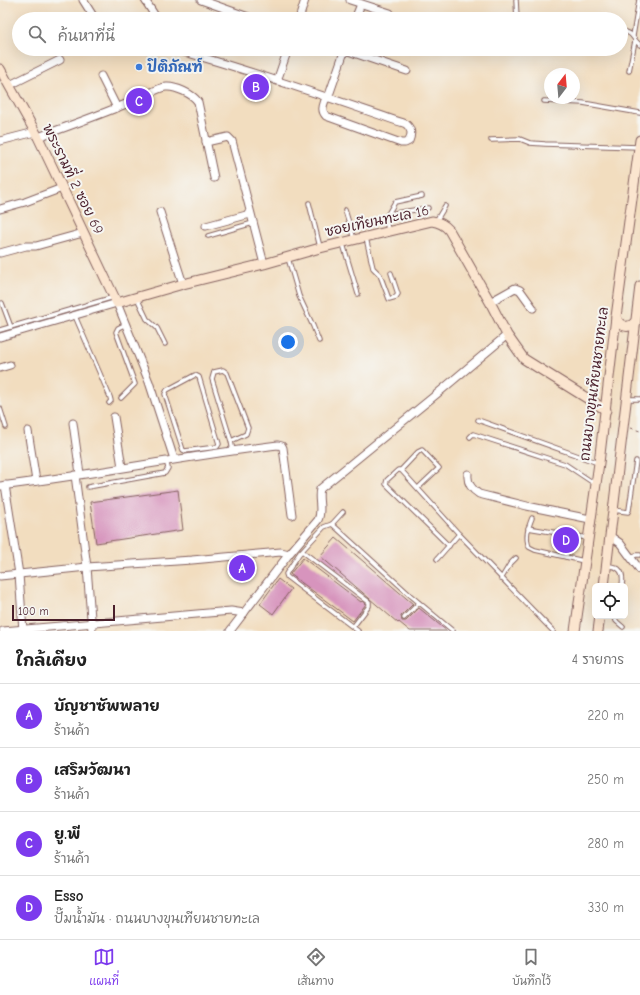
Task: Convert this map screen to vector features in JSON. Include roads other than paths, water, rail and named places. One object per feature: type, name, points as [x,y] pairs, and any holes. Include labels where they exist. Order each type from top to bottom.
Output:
[{"type":"street","points":[[83,0],[91,12]]},
{"type":"street","points":[[145,0],[153,12]]},
{"type":"street","points":[[201,0],[234,12]]},
{"type":"street","points":[[301,12],[305,0]]},
{"type":"street","points":[[350,0],[387,12]]},
{"type":"street","points":[[358,12],[361,4]]},
{"type":"street","points":[[197,56],[277,81],[327,98],[406,124],[410,127],[411,131],[409,141],[401,143],[326,116],[323,113],[322,110],[327,98],[342,56]]},
{"type":"street","points":[[277,81],[286,56]]},
{"type":"street","points":[[365,56],[407,71]]},
{"type":"street","points":[[10,85],[60,60]]},
{"type":"street","name":"พระรามที่ 2 ซอย 69","points":[[0,69],[36,135],[115,300]]},
{"type":"street","points":[[101,76],[117,108]]},
{"type":"street","points":[[0,141],[36,135],[87,120],[164,87],[174,88],[195,98],[198,102],[214,178]]},
{"type":"street","points":[[206,142],[228,137],[232,141],[264,264]]},
{"type":"street","name":"ถนนบางขุนเทียนชายทะเล","points":[[575,631],[606,410],[616,317],[639,144]]},
{"type":"street","points":[[0,209],[25,202],[62,188]]},
{"type":"street","points":[[160,212],[183,284]]},
{"type":"street","points":[[206,226],[250,214]]},
{"type":"street","name":"ซอยเทียนทะเล 16","points":[[115,300],[136,298],[320,248],[436,221],[442,223],[449,230],[507,335],[524,359],[606,410]]},
{"type":"street","points":[[0,253],[26,246],[36,246],[83,232]]},
{"type":"street","points":[[604,583],[626,399],[636,348],[635,322],[638,310],[640,286]]},
{"type":"street","points":[[490,302],[515,288],[520,290],[533,308]]},
{"type":"street","points":[[0,337],[75,316],[115,300],[126,323],[149,382],[168,436],[174,459]]},
{"type":"street","points":[[616,317],[618,322],[624,326],[635,322]]},
{"type":"street","points":[[230,631],[289,554],[316,523],[320,516],[318,495],[320,489],[507,335]]},
{"type":"street","points":[[0,368],[10,365]]},
{"type":"street","points":[[114,417],[122,467]]},
{"type":"street","points":[[73,423],[92,631]]},
{"type":"street","points":[[28,432],[36,481]]},
{"type":"street","points":[[23,630],[19,574],[2,486],[233,450],[278,445],[282,446],[292,515]]},
{"type":"street","points":[[468,474],[467,480],[473,490],[478,494],[526,506],[590,519]]},
{"type":"street","points":[[610,536],[620,543],[640,570]]},
{"type":"street","points":[[0,576],[87,567],[281,552],[289,554]]},
{"type":"street","points":[[2,631],[91,622],[231,611],[244,613]]},
{"type":"street","points":[[598,631],[600,619]]},
{"type":"lane","points":[[516,0],[517,12]]},
{"type":"lane","points":[[633,36],[639,0]]},
{"type":"lane","points":[[628,32],[640,45]]},
{"type":"lane","points":[[630,71],[635,41]]},
{"type":"lane","points":[[580,103],[640,113]]},
{"type":"lane","points":[[491,140],[520,139],[545,144],[639,144]]},
{"type":"lane","points":[[389,232],[386,218],[395,202],[422,196]]},
{"type":"lane","points":[[309,203],[320,248]]},
{"type":"lane","points":[[436,221],[445,206]]},
{"type":"lane","points":[[388,214],[428,208]]},
{"type":"lane","points":[[345,210],[354,240]]},
{"type":"lane","points":[[208,236],[253,223]]},
{"type":"lane","points":[[365,237],[373,268],[380,275],[389,299],[396,297],[398,294],[391,273]]},
{"type":"lane","points":[[342,243],[358,294]]},
{"type":"lane","points":[[288,257],[299,296],[314,326],[319,341]]},
{"type":"lane","points":[[136,298],[147,319],[157,328],[165,344]]},
{"type":"lane","points":[[0,330],[115,300]]},
{"type":"lane","points":[[2,303],[10,327]]},
{"type":"lane","points":[[75,316],[110,397],[111,401],[109,404]]},
{"type":"lane","points":[[121,398],[135,384],[116,332],[118,328],[126,323]]},
{"type":"lane","points":[[231,441],[246,434],[248,428],[227,373],[223,370],[214,372],[212,379],[233,450]]},
{"type":"lane","points":[[193,376],[198,376],[219,442],[218,445],[184,451],[177,433],[166,392],[167,390],[193,376]]},
{"type":"lane","points":[[626,399],[640,399]]},
{"type":"lane","points":[[0,408],[6,426]]},
{"type":"lane","points":[[478,420],[599,463]]},
{"type":"lane","points":[[168,436],[177,433]]},
{"type":"lane","points":[[470,437],[473,434],[565,464],[596,485]]},
{"type":"lane","points":[[418,488],[439,468],[424,451],[420,450],[401,470],[398,470],[387,480],[386,484],[449,546]]},
{"type":"lane","points":[[88,487],[165,473],[168,468],[166,460]]},
{"type":"lane","points":[[613,510],[628,512],[629,510],[636,461]]},
{"type":"lane","points":[[401,470],[459,534],[553,631]]},
{"type":"lane","points":[[343,512],[332,524],[324,527],[297,556],[286,574],[287,578],[358,631]]},
{"type":"lane","points":[[532,518],[528,528],[526,540],[529,547],[535,550],[584,561]]},
{"type":"lane","points":[[332,524],[419,603],[453,631]]},
{"type":"lane","points":[[528,528],[588,538]]},
{"type":"lane","points":[[437,559],[459,534]]},
{"type":"lane","points":[[566,557],[570,535]]},
{"type":"lane","points":[[302,551],[369,602],[369,606],[353,627]]},
{"type":"lane","points":[[630,557],[636,555],[640,556]]},
{"type":"lane","points":[[502,579],[510,564],[516,558]]},
{"type":"lane","points":[[606,566],[618,568],[622,574],[622,583]]},
{"type":"lane","points":[[404,618],[419,603]]},
{"type":"lane","points":[[616,619],[623,627]]},
{"type":"place","name":"ปิติภัณฑ์","points":[[139,67]]},
{"type":"place","name":"เสริมวัฒนา","points":[[256,87]]},
{"type":"place","name":"ยู.พี","points":[[139,101]]},
{"type":"place","name":"Esso","points":[[566,540]]},
{"type":"place","name":"บัญชาซัพพลาย","points":[[242,568]]}]
